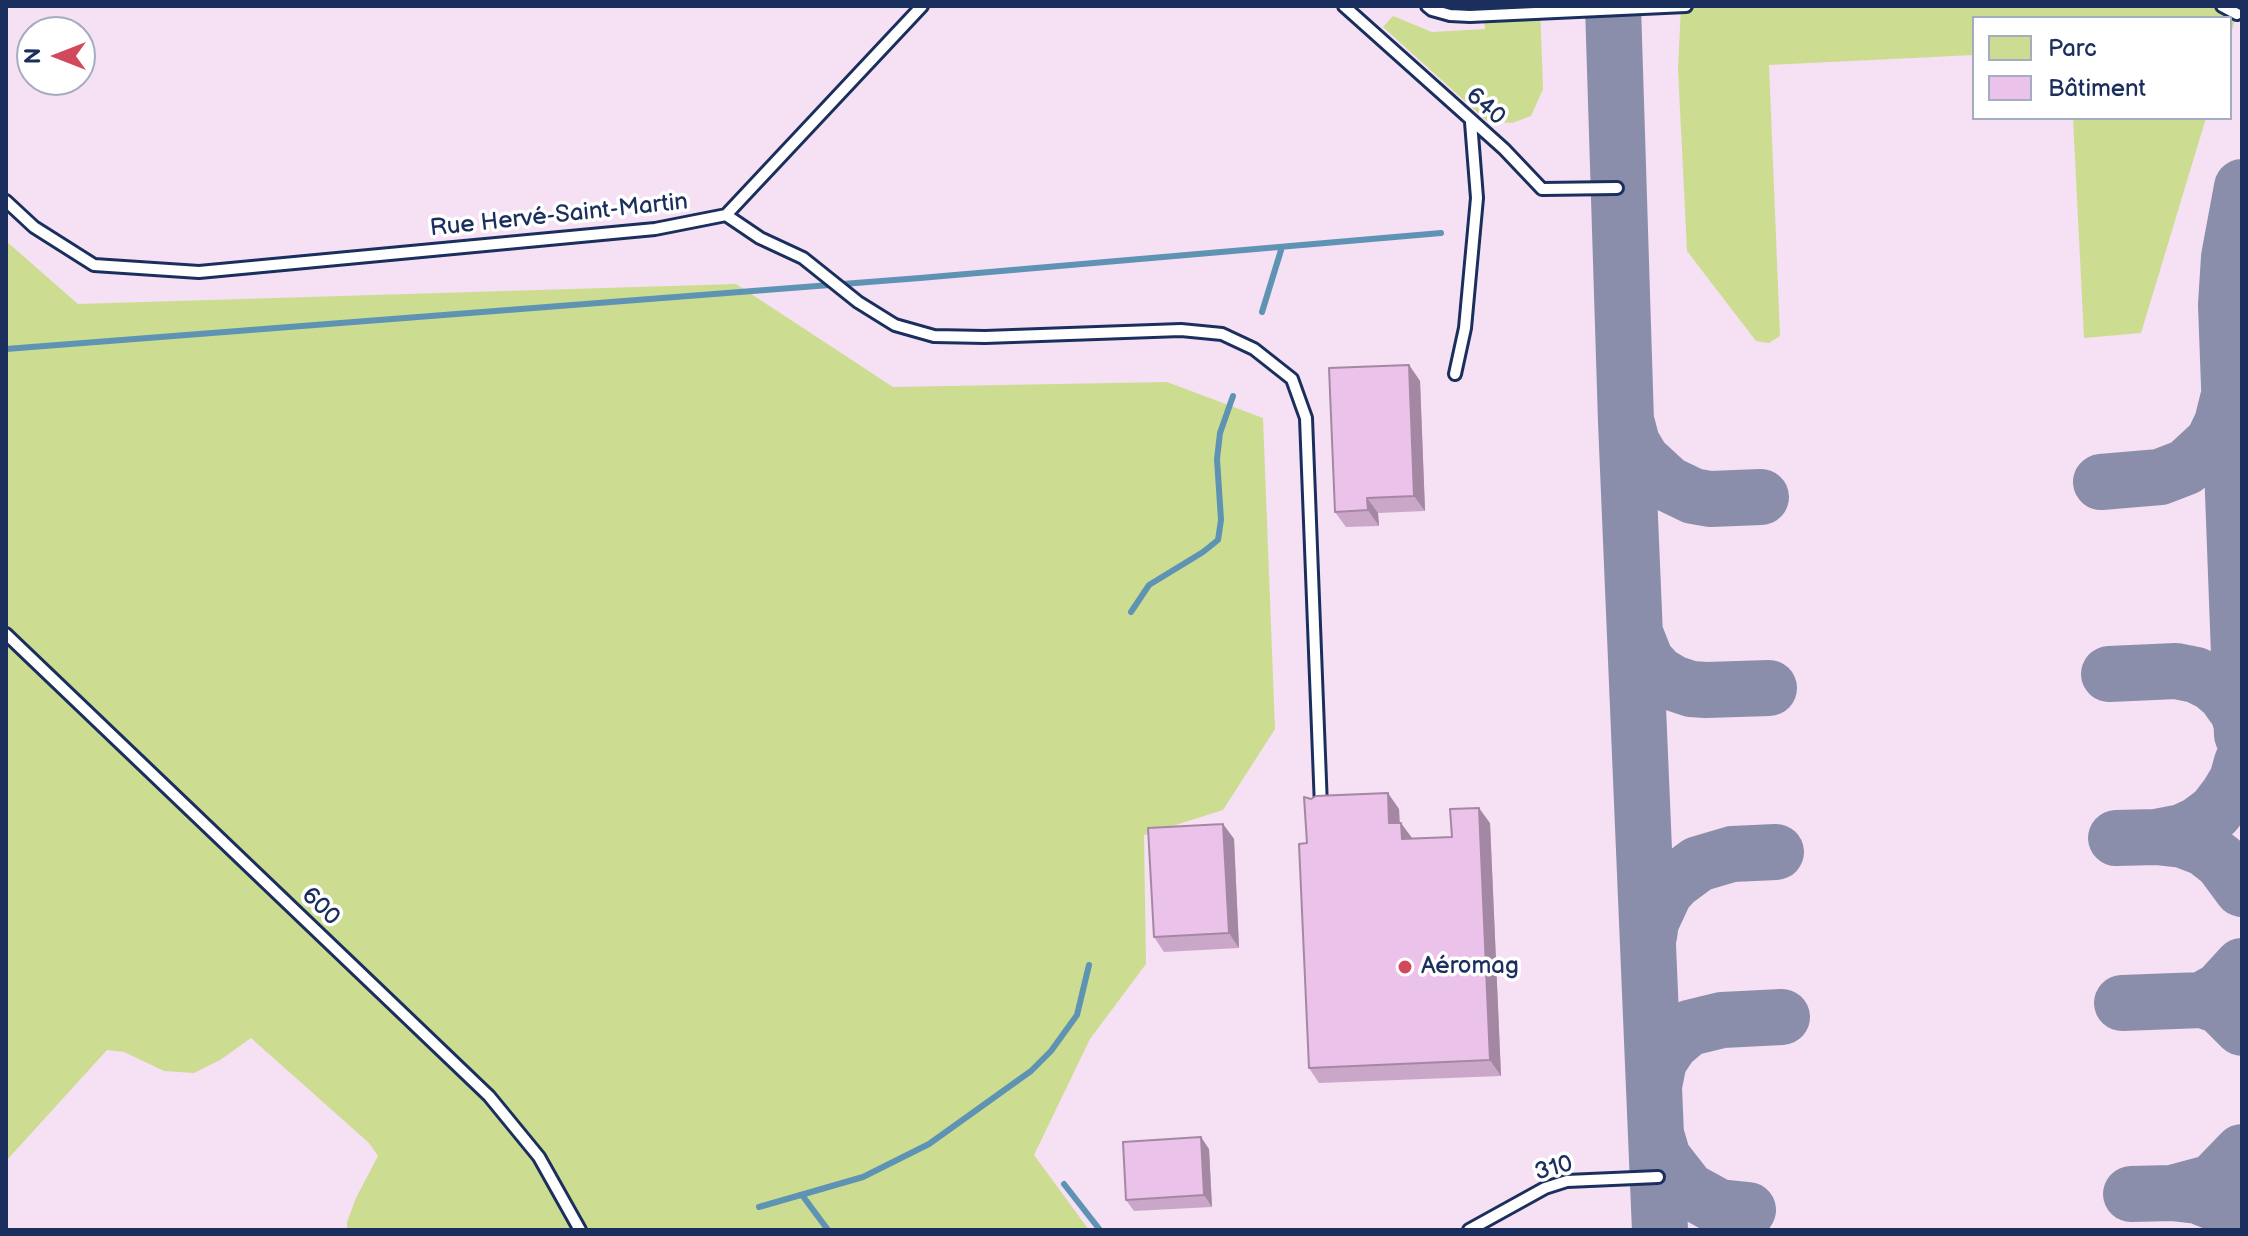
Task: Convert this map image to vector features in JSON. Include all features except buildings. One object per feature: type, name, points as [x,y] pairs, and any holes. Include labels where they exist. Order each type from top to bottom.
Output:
[{"type":"lane","points":[[922,6],[726,215],[760,238],[803,258],[858,302],[895,325],[934,336],[1181,330],[1222,334],[1254,349],[1292,379],[1306,418],[1321,807]]},
{"type":"lane","name":"640","points":[[1344,6],[1504,149],[1542,189],[1617,188]]},
{"type":"lane","points":[[1427,6],[1450,15],[1470,16],[1686,6]]},
{"type":"lane","points":[[2222,6],[2237,14]]},
{"type":"lane","points":[[1455,374],[1465,328],[1477,198],[1471,122]]},
{"type":"lane","name":"Rue Hervé-Saint-Martin","points":[[6,201],[34,227],[94,265],[199,272],[655,229],[726,215]]},
{"type":"lane","name":"600","points":[[6,634],[489,1096],[539,1157],[580,1230]]},
{"type":"lane","name":"310","points":[[1469,1230],[1545,1188],[1567,1181],[1658,1177]]},
{"type":"shaded area","points":[[6,6],[2242,6],[2242,1230],[6,1230]]},
{"type":"green space","points":[[1483,6],[1540,6],[1543,89],[1531,116],[1512,123],[1487,121],[1383,27],[1393,16],[1432,32],[1485,29]]},
{"type":"green space","points":[[1681,6],[2239,6],[2232,30],[2232,16],[1972,16],[1972,55],[1769,65],[1780,336],[1769,343],[1756,341],[1687,251],[1678,69]]},
{"type":"green space","points":[[2073,120],[2205,120],[2141,333],[2084,338]]},
{"type":"green space","points":[[6,241],[78,304],[736,284],[893,387],[1167,382],[1263,418],[1275,729],[1223,810],[1144,835],[1146,964],[1090,1039],[1034,1155],[1089,1230],[347,1230],[356,1198],[378,1156],[369,1143],[251,1038],[220,1060],[194,1073],[164,1071],[124,1052],[107,1050],[6,1161]]},
{"type":"waterway","points":[[6,349],[920,278],[1441,233]]},
{"type":"waterway","points":[[1262,312],[1282,247]]},
{"type":"waterway","points":[[1131,612],[1149,585],[1218,540],[1221,520],[1217,459],[1220,433],[1233,396]]},
{"type":"waterway","points":[[759,1207],[863,1177],[929,1144],[1031,1071],[1051,1051],[1077,1015],[1089,965]]},
{"type":"waterway","points":[[1064,1184],[1100,1230]]},
{"type":"waterway","points":[[802,1195],[828,1230]]},
{"type":"taxiway","points":[[1613,6],[1626,422],[1660,1230]]},
{"type":"taxiway","points":[[2242,187],[2229,257],[2226,305],[2242,735]]},
{"type":"taxiway","points":[[2101,482],[2160,477],[2186,467],[2213,442],[2228,399]]},
{"type":"taxiway","points":[[1627,424],[1632,443],[1642,460],[1668,484],[1693,496],[1710,499],[1761,497]]},
{"type":"taxiway","points":[[1635,633],[1646,661],[1658,674],[1673,683],[1706,690],[1769,688]]},
{"type":"taxiway","points":[[2109,674],[2176,671],[2196,675],[2225,694],[2238,712],[2242,726]]},
{"type":"taxiway","points":[[2116,838],[2156,837],[2182,832],[2199,824],[2215,812],[2228,795],[2237,780],[2242,762]]},
{"type":"taxiway","points":[[2156,837],[2183,840],[2204,848],[2222,862],[2242,889]]},
{"type":"taxiway","points":[[1649,936],[1651,922],[1665,892],[1698,864],[1732,854],[1776,852]]},
{"type":"taxiway","points":[[2202,1000],[2220,990],[2242,966]]},
{"type":"taxiway","points":[[2122,1003],[2202,1000],[2220,1006],[2242,1028]]},
{"type":"taxiway","points":[[1654,1086],[1659,1061],[1671,1043],[1689,1028],[1722,1020],[1782,1017]]},
{"type":"taxiway","points":[[1656,1134],[1663,1158],[1688,1190],[1719,1207],[1748,1210]]},
{"type":"taxiway","points":[[2172,1193],[2213,1182],[2242,1152]]},
{"type":"taxiway","points":[[2131,1194],[2198,1196],[2223,1206],[2242,1223]]},
{"type":"place","name":"Aéromag","points":[[1405,967]]}]
